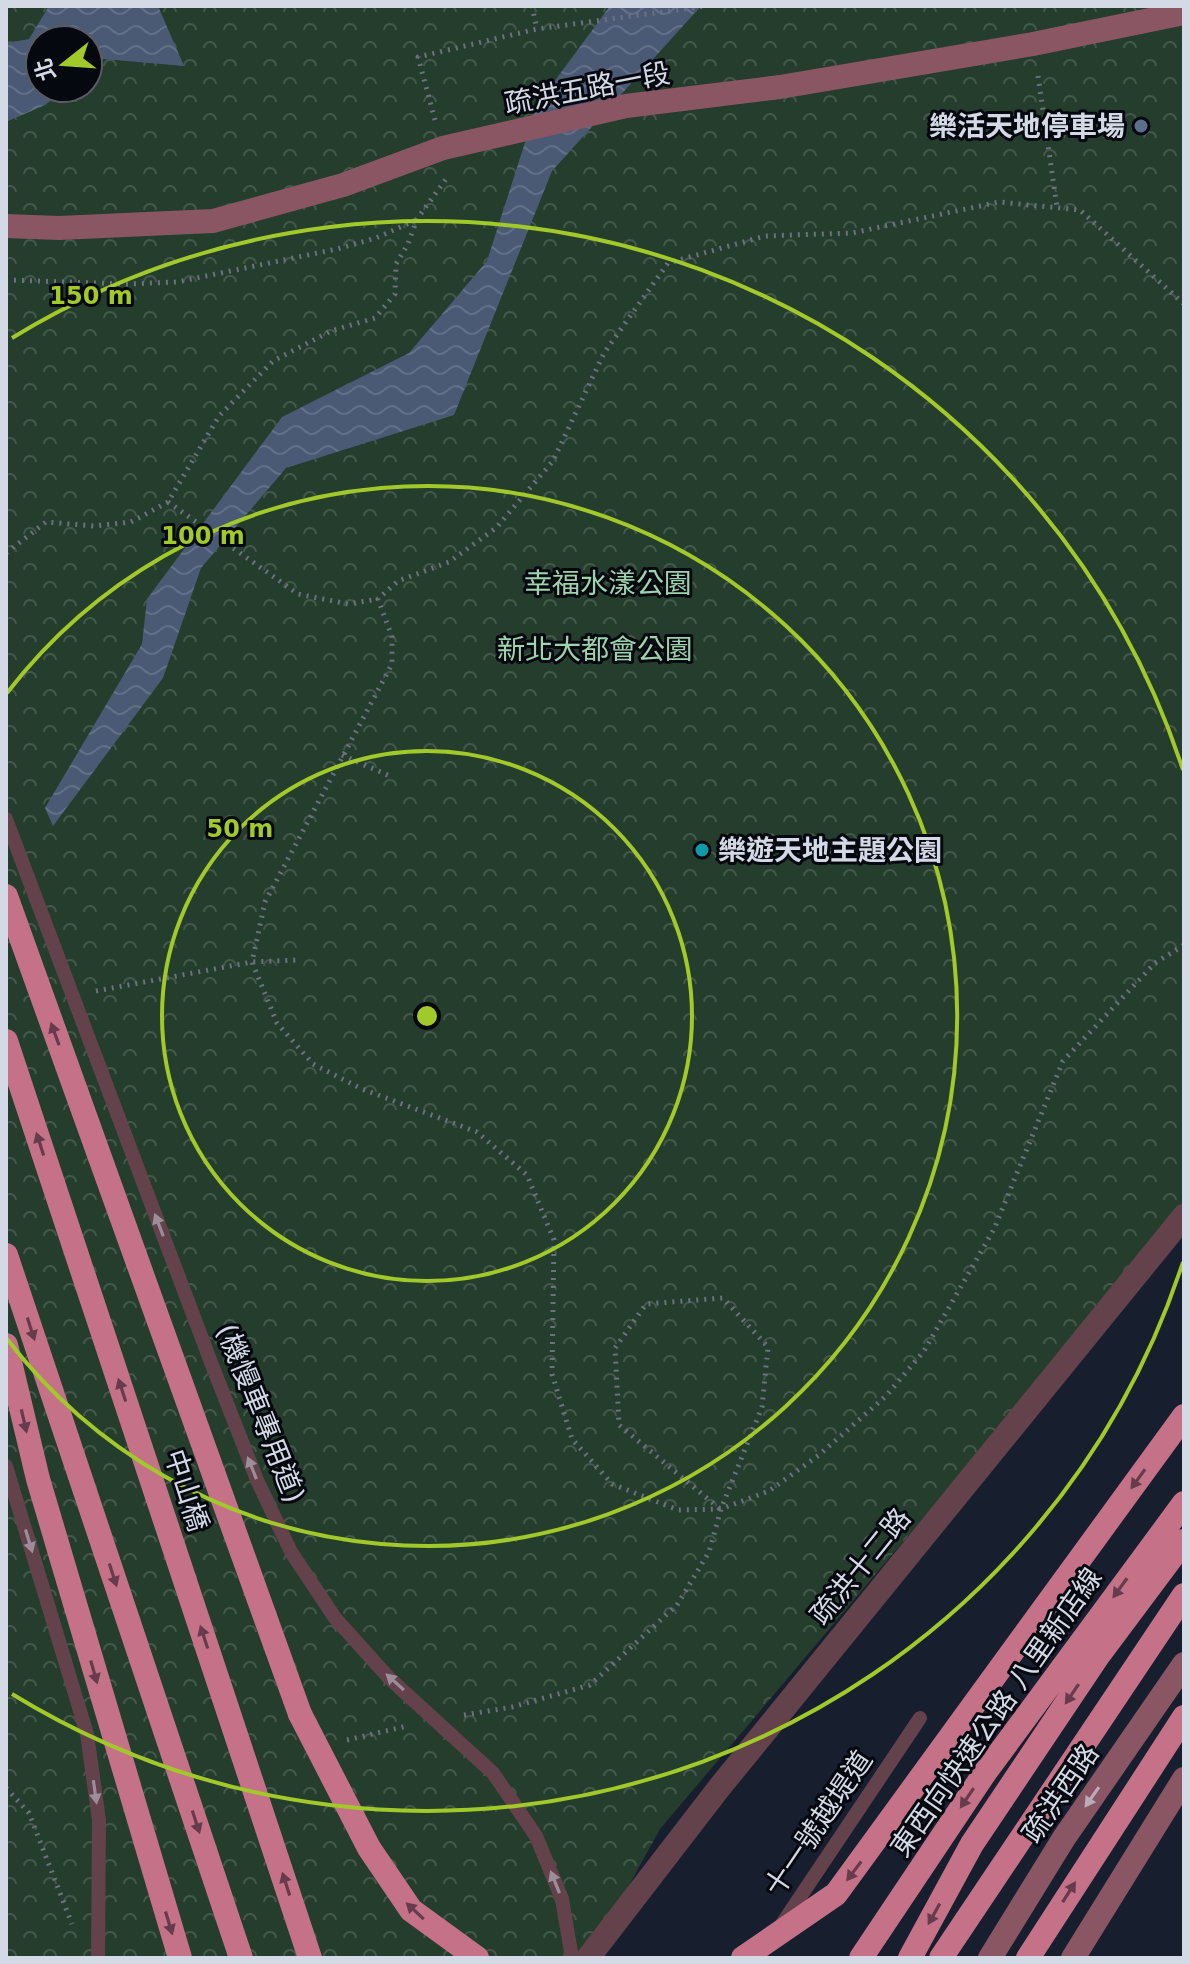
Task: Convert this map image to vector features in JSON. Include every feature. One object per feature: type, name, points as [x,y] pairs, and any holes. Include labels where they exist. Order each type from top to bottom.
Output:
[{"type":"highway","points":[[6,896],[300,1714],[369,1848],[411,1910],[477,1958]]},
{"type":"highway","name":"中山橋","points":[[6,1041],[310,1958]]},
{"type":"highway","points":[[6,1255],[241,1958]]},
{"type":"highway","points":[[6,1345],[38,1479],[180,1958]]},
{"type":"highway","points":[[743,1958],[836,1894],[1184,1416]]},
{"type":"highway","name":"東西向快速公路 八里新店線","points":[[861,1958],[984,1774],[1184,1503]]},
{"type":"highway","points":[[910,1958],[972,1844],[1098,1656],[1184,1541]]},
{"type":"highway","points":[[941,1958],[1184,1595]]},
{"type":"highway","points":[[1028,1958],[1184,1717]]},
{"type":"street","name":"疏洪五路一段","points":[[6,226],[59,228],[213,221],[343,185],[443,148],[626,106],[780,87],[1033,44],[1184,13]]},
{"type":"street","name":"疏洪十二路","points":[[588,1958],[719,1788],[1184,1216]]},
{"type":"street","name":"疏洪西路","points":[[990,1958],[1064,1838],[1184,1664]]},
{"type":"street","points":[[1073,1958],[1184,1779]]},
{"type":"lane","name":"(機慢車專用道)","points":[[6,819],[212,1365],[257,1480],[291,1552],[335,1618],[389,1678],[493,1773],[536,1836],[562,1899],[572,1958]]},
{"type":"lane","points":[[6,1466],[87,1734],[99,1820],[98,1958]]},
{"type":"lane","name":"十一號越堤道","points":[[759,1958],[920,1718]]},
{"type":"path","points":[[532,6],[537,29]]},
{"type":"path","points":[[435,121],[418,57],[537,29],[706,6]]},
{"type":"path","points":[[1038,76],[1057,207]]},
{"type":"path","points":[[6,553],[46,522],[94,526],[131,522],[168,502],[219,416],[273,361],[331,331],[375,318],[395,294],[396,264],[408,244],[417,219],[450,173]]},
{"type":"path","points":[[168,502],[298,594],[348,604],[378,599],[398,581],[449,562],[496,528],[553,461],[604,353],[668,263],[765,236],[852,233],[999,202],[1080,210],[1184,304]]},
{"type":"path","points":[[6,280],[177,282],[337,249],[376,238],[417,219]]},
{"type":"path","points":[[378,599],[392,637],[392,664],[265,902],[252,962],[277,1023],[313,1064],[362,1089],[477,1132],[527,1175],[554,1240],[552,1374],[572,1439],[612,1484],[678,1510],[721,1509],[769,1491],[819,1455],[886,1396],[924,1351],[994,1229],[1063,1061],[1155,963],[1184,945]]},
{"type":"path","points":[[342,755],[392,777]]},
{"type":"path","points":[[83,993],[252,962],[299,960]]},
{"type":"path","points":[[452,1718],[512,1707],[590,1685],[677,1605],[709,1552],[721,1509],[762,1407],[768,1347],[723,1298],[646,1304],[615,1348],[619,1425],[721,1509]]},
{"type":"path","points":[[337,1744],[362,1734],[422,1723]]},
{"type":"path","points":[[6,1788],[29,1813],[74,1929]]},
{"type":"green space","name":"幸福水漾公園","points":[[6,6],[1184,6],[1184,1210],[660,1829],[589,1958],[6,1958]]},
{"type":"water","points":[[49,6],[158,6],[184,66],[104,59],[104,24],[38,24]]},
{"type":"water","points":[[610,6],[701,6],[552,171],[454,415],[286,468],[201,568],[163,678],[53,826],[45,808],[142,644],[147,599],[282,417],[409,353],[487,261],[537,105]]},
{"type":"water","points":[[24,40],[24,104],[46,104],[6,122],[6,43]]},
{"type":"place","name":"樂活天地停車場","points":[[1141,126]]},
{"type":"place","name":"樂遊天地主題公園","points":[[702,850]]},
{"type":"park label","name":"新北大都會公園","points":[[595,649]]}]
